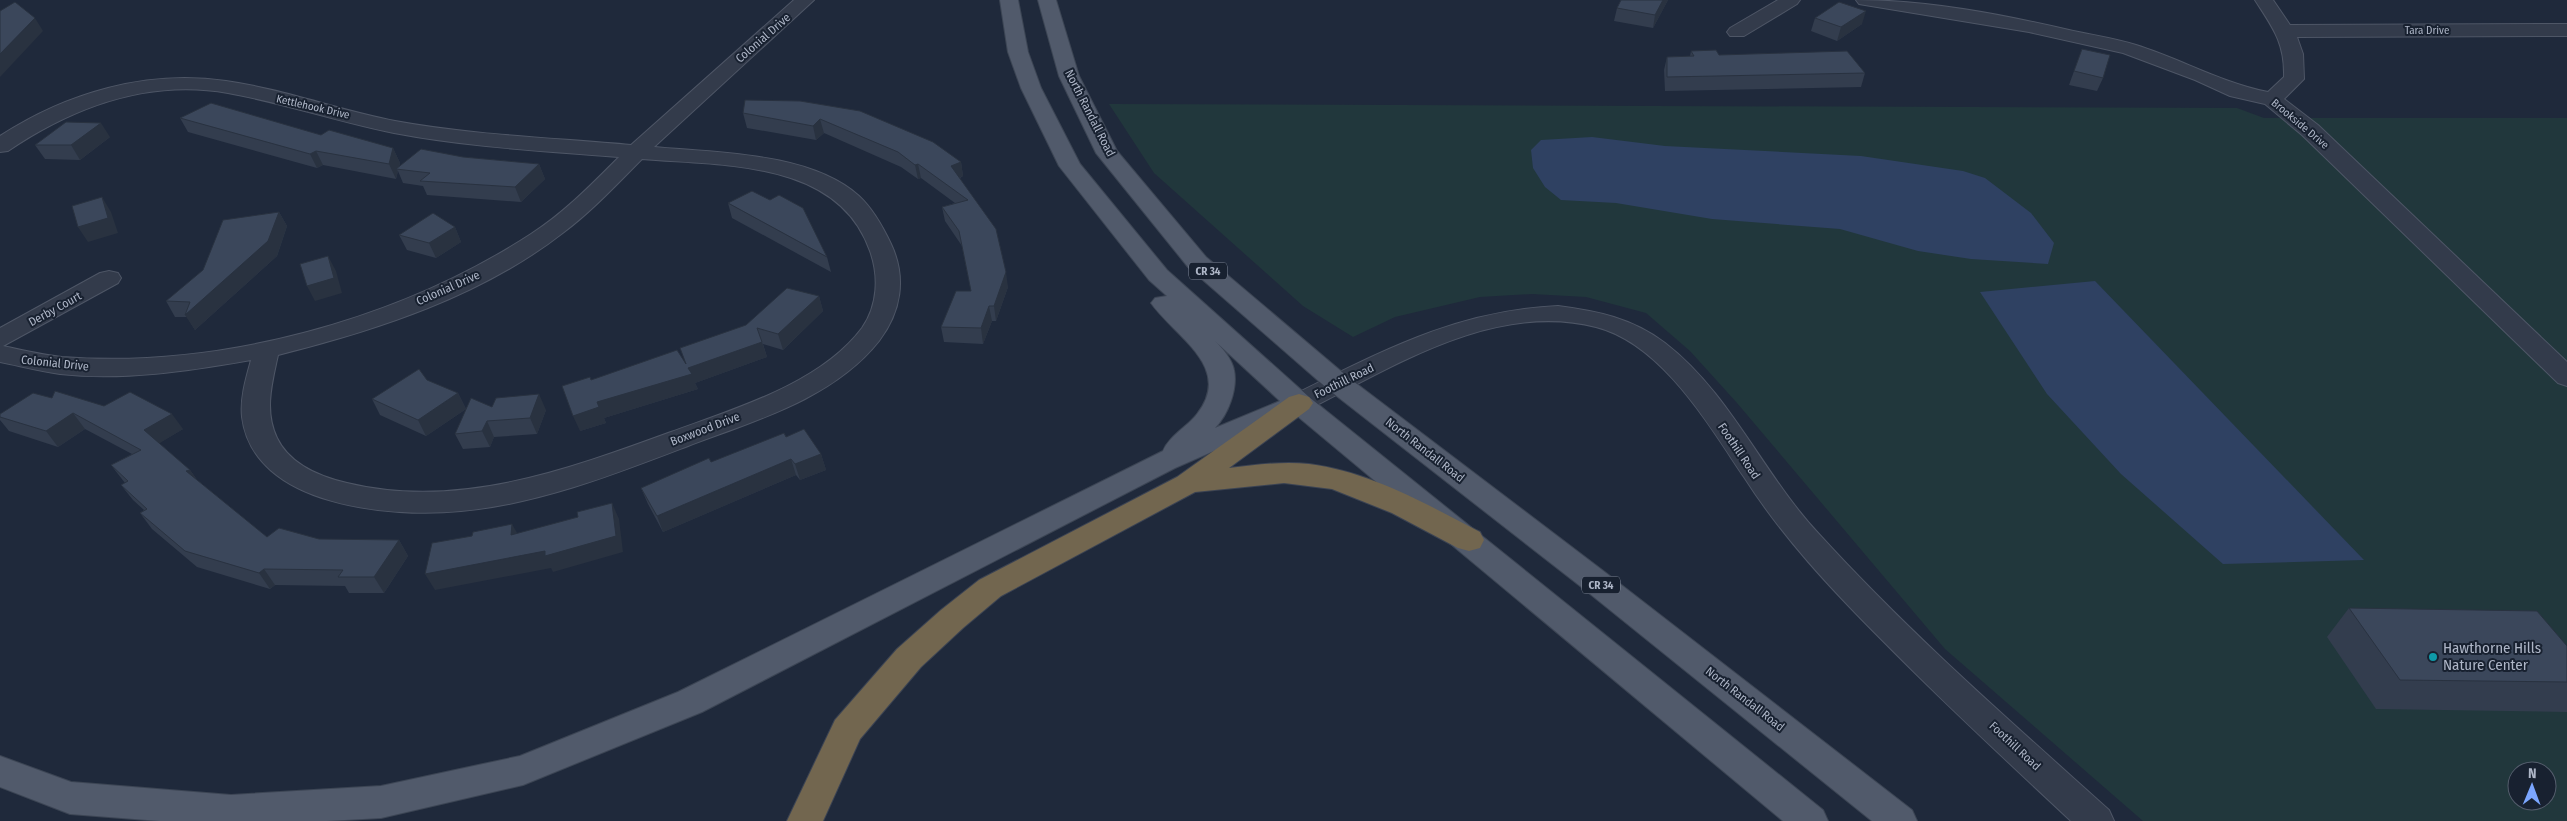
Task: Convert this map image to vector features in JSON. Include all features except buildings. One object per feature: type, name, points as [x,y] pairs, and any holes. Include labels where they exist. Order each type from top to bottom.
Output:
[{"type":"highway","points":[[805,821],[847,730],[909,658],[990,588],[1176,472],[1285,473],[1331,478],[1383,494],[1468,540]]},
{"type":"main road","name":"CR 34","points":[[1009,0],[1018,52],[1031,88],[1070,166],[1158,275],[1300,403],[1810,821]]},
{"type":"main road","name":"North Randall Road","points":[[1047,0],[1069,76],[1107,153],[1197,262],[1339,384],[1603,587],[1899,821]]},
{"type":"main road","points":[[1120,229],[1130,269],[1213,354],[1221,370],[1220,394],[1176,472]]},
{"type":"main road","points":[[0,771],[70,798],[231,811],[381,802],[523,770],[690,702],[1176,472],[1300,403]]},
{"type":"street","name":"Colonial Drive","points":[[0,354],[20,360],[59,366],[110,367],[173,363],[266,351],[365,322],[429,298],[489,270],[539,240],[568,218],[637,152],[805,0]]},
{"type":"street","points":[[1737,32],[1791,0]]},
{"type":"street","name":"Brookside Drive","points":[[1865,0],[2029,26],[2085,38],[2168,62],[2236,92],[2272,99],[2310,130],[2567,377]]},
{"type":"street","points":[[2264,0],[2286,31],[2295,56],[2294,79],[2272,99]]},
{"type":"street","name":"Tara Drive","points":[[2286,31],[2567,30]]},
{"type":"street","name":"Kettlehook Drive","points":[[0,146],[28,127],[83,103],[148,87],[192,84],[227,87],[418,130],[637,152]]},
{"type":"street","name":"Boxwood Drive","points":[[266,351],[256,402],[257,424],[266,447],[281,464],[302,480],[344,494],[419,504],[495,497],[602,467],[786,396],[815,381],[860,346],[886,309],[890,284],[889,267],[881,246],[862,212],[852,201],[837,190],[812,178],[776,167],[736,161],[637,152]]},
{"type":"street","name":"Derby Court","points":[[0,339],[109,278]]},
{"type":"street","name":"Foothill Road","points":[[1300,403],[1457,330],[1502,318],[1570,315],[1600,320],[1634,334],[1660,352],[1689,381],[1762,486],[1808,542],[1932,668],[2096,821]]},
{"type":"green space","name":"Hawthorne Hills Nature Center","points":[[1109,104],[2237,108],[2264,118],[2567,118],[2567,821],[2143,821],[1945,649],[1737,403],[1690,351],[1646,313],[1586,297],[1532,294],[1480,297],[1395,317],[1353,337],[1303,306],[1154,173]]},
{"type":"water","points":[[1592,137],[1665,146],[1861,156],[1963,171],[1985,178],[2031,213],[2054,243],[2048,264],[1971,259],[1918,251],[1840,229],[1712,219],[1616,203],[1561,200],[1545,187],[1533,168],[1531,150],[1541,140]]},
{"type":"water","points":[[2095,281],[2364,560],[2223,564],[2121,474],[2047,394],[1980,292]]},
{"type":"place","name":"Hawthorne Hills Nature Center","points":[[2433,657]]}]
